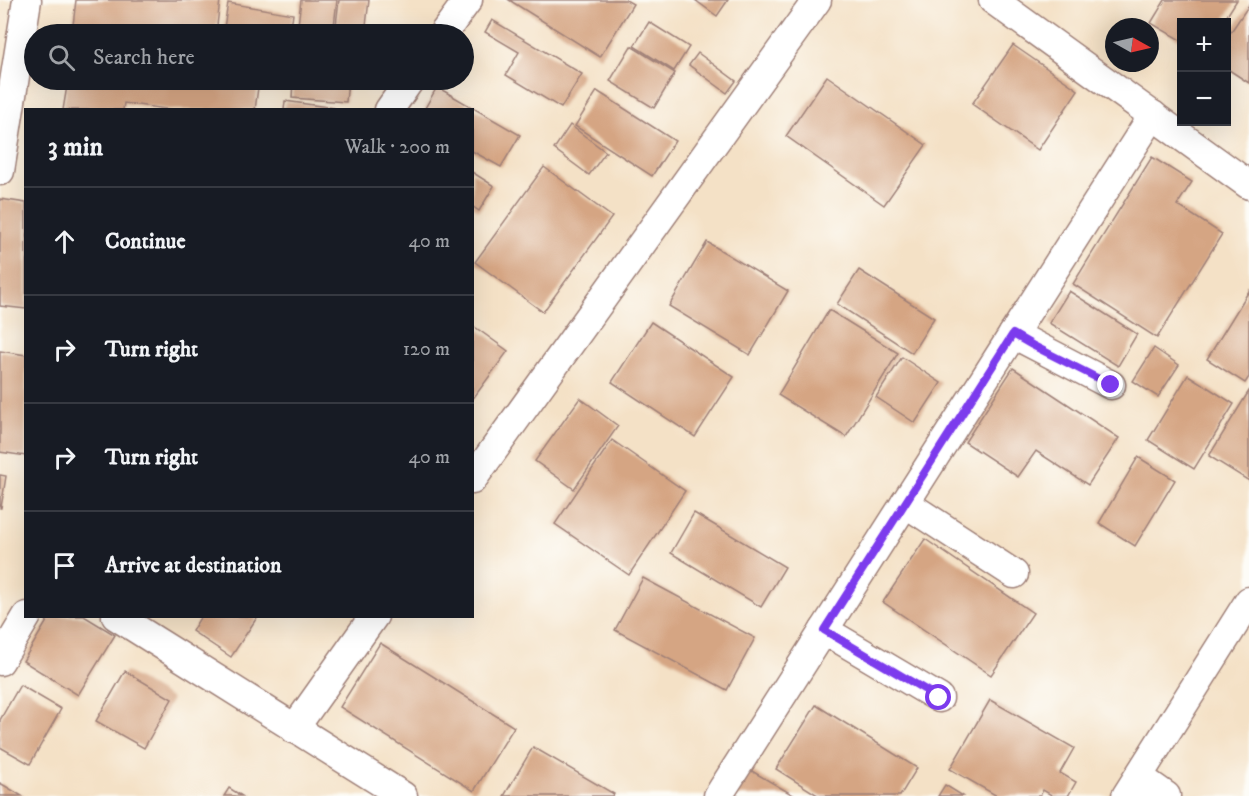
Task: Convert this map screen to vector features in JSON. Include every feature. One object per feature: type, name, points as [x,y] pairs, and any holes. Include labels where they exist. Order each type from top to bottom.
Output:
[{"type":"street","points":[[24,24],[27,0]]},
{"type":"street","points":[[450,24],[468,0]]},
{"type":"street","points":[[474,477],[817,0]]},
{"type":"street","points":[[993,0],[1249,185]]},
{"type":"street","points":[[10,159],[24,28]]},
{"type":"street","points":[[390,108],[403,90]]},
{"type":"street","points":[[718,796],[1153,115]]},
{"type":"street","points":[[1013,334],[1111,385]]},
{"type":"street","points":[[905,503],[1014,574]]},
{"type":"street","points":[[1166,796],[1132,786],[1249,601]]},
{"type":"street","points":[[0,661],[26,618]]},
{"type":"street","points":[[119,618],[403,796]]},
{"type":"street","points":[[294,729],[373,618]]},
{"type":"street","points":[[824,630],[939,698]]},
{"type":"building","points":[[76,0],[220,0],[217,24],[73,24]]},
{"type":"building","points":[[301,0],[337,0],[334,24],[298,24]]},
{"type":"building","points":[[339,0],[369,0],[366,24],[336,24]]},
{"type":"building","points":[[509,0],[626,0],[633,4],[600,57]]},
{"type":"building","points":[[695,0],[728,0],[717,16]]},
{"type":"building","points":[[1165,0],[1237,0],[1226,18],[1177,18],[1177,38],[1159,28],[1159,18],[1154,18]]},
{"type":"building","points":[[228,3],[293,14],[292,24],[225,24]]},
{"type":"building","points":[[1249,5],[1249,83],[1231,71],[1231,32]]},
{"type":"building","points":[[492,20],[582,74],[561,108],[506,75],[519,52],[485,32]]},
{"type":"building","points":[[649,22],[689,47],[674,71],[634,46]]},
{"type":"building","points":[[1013,45],[1078,90],[1038,150],[972,104]]},
{"type":"building","points":[[631,46],[675,73],[654,108],[610,81]]},
{"type":"building","points":[[698,53],[736,81],[727,93],[689,65]]},
{"type":"building","points":[[827,76],[926,145],[884,205],[786,136]]},
{"type":"building","points":[[66,90],[258,90],[255,108],[159,108],[124,103],[123,108],[63,108]]},
{"type":"building","points":[[292,90],[347,90],[346,102],[292,98]]},
{"type":"building","points":[[435,90],[442,90],[473,108],[425,108]]},
{"type":"building","points":[[597,91],[675,141],[652,176],[575,126]]},
{"type":"building","points":[[285,101],[334,108],[284,108]]},
{"type":"building","points":[[474,108],[520,135],[501,167],[474,152]]},
{"type":"building","points":[[570,125],[606,152],[589,175],[554,149]]},
{"type":"building","points":[[1152,157],[1192,182],[1177,205],[1222,234],[1157,338],[1073,284]]},
{"type":"building","points":[[544,167],[612,217],[543,312],[475,262]]},
{"type":"building","points":[[474,173],[494,186],[479,211],[474,207]]},
{"type":"building","points":[[0,199],[24,203],[24,309],[0,306]]},
{"type":"building","points":[[707,242],[788,291],[750,355],[669,306]]},
{"type":"building","points":[[859,270],[934,318],[912,353],[837,304]]},
{"type":"building","points":[[1069,291],[1137,334],[1118,366],[1049,323]]},
{"type":"building","points":[[1249,291],[1249,377],[1245,383],[1207,359]]},
{"type":"building","points":[[829,310],[898,353],[846,437],[778,395]]},
{"type":"building","points":[[651,322],[734,377],[695,437],[612,382]]},
{"type":"building","points":[[474,326],[508,351],[474,397]]},
{"type":"building","points":[[1154,348],[1179,365],[1158,397],[1133,381]]},
{"type":"building","points":[[0,351],[24,355],[24,456],[0,452]]},
{"type":"building","points":[[902,357],[941,383],[915,423],[876,397]]},
{"type":"building","points":[[1013,368],[1119,438],[1088,485],[1036,451],[1018,477],[965,442]]},
{"type":"building","points":[[1188,375],[1234,404],[1194,469],[1148,440]]},
{"type":"building","points":[[1249,391],[1249,481],[1209,456]]},
{"type":"building","points":[[580,398],[618,426],[574,489],[535,461]]},
{"type":"building","points":[[612,440],[685,491],[629,575],[555,524]]},
{"type":"building","points":[[1138,457],[1175,480],[1135,546],[1099,523]]},
{"type":"building","points":[[0,475],[6,476],[1,508],[0,508]]},
{"type":"building","points":[[694,513],[785,567],[761,607],[671,553]]},
{"type":"building","points":[[925,539],[1033,613],[991,675],[883,602]]},
{"type":"building","points":[[643,578],[755,638],[727,690],[615,630]]},
{"type":"building","points":[[49,618],[87,618],[115,635],[78,695],[23,661]]},
{"type":"building","points":[[200,618],[257,618],[231,657],[192,631]]},
{"type":"building","points":[[380,643],[514,727],[474,791],[340,707]]},
{"type":"building","points":[[125,671],[172,699],[144,748],[96,721]]},
{"type":"building","points":[[20,685],[61,709],[30,764],[0,747],[0,720]]},
{"type":"building","points":[[990,700],[1074,748],[1060,773],[1076,782],[1068,796],[1053,796],[1043,790],[1040,796],[997,796],[950,769]]},
{"type":"building","points":[[816,705],[917,768],[900,796],[819,796],[776,769]]},
{"type":"building","points":[[533,747],[614,794],[613,796],[504,796]]},
{"type":"building","points":[[750,770],[795,796],[734,796]]},
{"type":"building","points":[[0,783],[22,796],[0,796]]},
{"type":"building","points":[[945,785],[963,796],[938,796]]},
{"type":"building","points":[[229,788],[242,796],[224,796]]},
{"type":"route","points":[[939,698],[824,630],[1013,334],[1111,385]]}]
